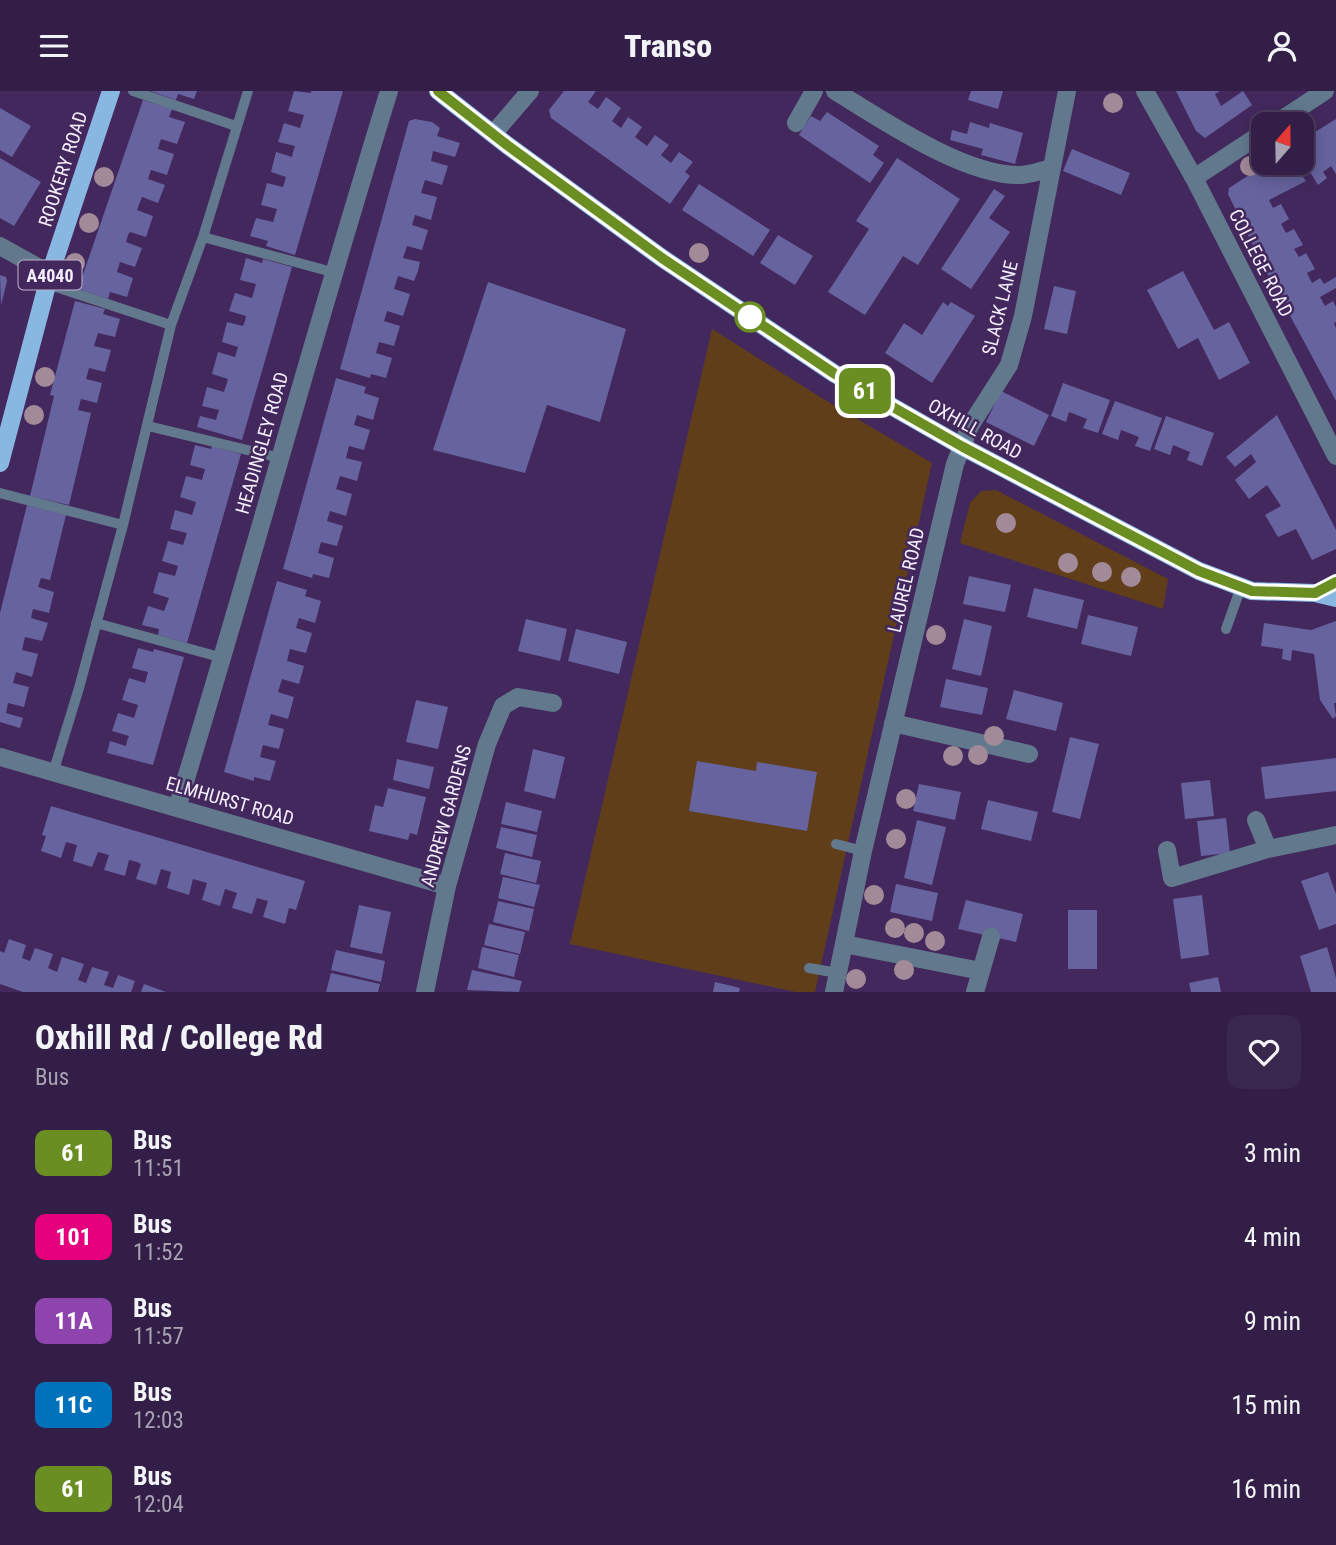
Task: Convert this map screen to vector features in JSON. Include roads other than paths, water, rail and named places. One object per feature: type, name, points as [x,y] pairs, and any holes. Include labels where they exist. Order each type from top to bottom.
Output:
[{"type":"main road","name":"ROOKERY ROAD","points":[[0,463],[3,437],[48,279],[111,91]]},
{"type":"main road","name":"OXHILL ROAD","points":[[438,91],[662,258],[835,374],[963,447],[1199,571],[1252,591],[1315,593],[1336,598]]},
{"type":"main road","name":"OXHILL ROAD","points":[[1315,593],[1336,582]]},
{"type":"street","name":"HEADINGLEY ROAD","points":[[177,807],[223,658],[332,272],[388,91]]},
{"type":"street","points":[[493,134],[530,91]]},
{"type":"street","points":[[796,123],[814,91]]},
{"type":"street","points":[[835,91],[923,144],[982,169],[1021,175],[1052,168]]},
{"type":"street","name":"SLACK LANE","points":[[963,447],[970,426],[1009,365],[1023,316],[1067,91]]},
{"type":"street","name":"COLLEGE ROAD","points":[[1145,91],[1194,178],[1336,456]]},
{"type":"street","points":[[1293,112],[1325,91]]},
{"type":"street","points":[[1194,178],[1251,141]]},
{"type":"street","points":[[0,246],[48,279]]},
{"type":"street","name":"LAUREL ROAD","points":[[834,992],[863,851],[955,464],[963,447]]},
{"type":"street","name":"ANDREW GARDENS","points":[[425,992],[447,886],[487,744],[503,706],[518,697],[554,703]]},
{"type":"street","points":[[894,723],[1030,752]]},
{"type":"street","name":"ELMHURST ROAD","points":[[0,757],[447,886]]},
{"type":"street","points":[[1256,820],[1268,849]]},
{"type":"street","points":[[1167,851],[1172,878],[1268,849],[1336,835]]},
{"type":"street","points":[[975,992],[991,937]]},
{"type":"street","points":[[844,944],[981,971]]},
{"type":"lane","points":[[133,91],[236,126]]},
{"type":"lane","points":[[52,773],[79,688],[123,525],[171,325],[203,237],[248,91]]},
{"type":"lane","points":[[203,237],[332,272]]},
{"type":"lane","points":[[48,279],[171,325]]},
{"type":"lane","points":[[148,426],[280,458]]},
{"type":"lane","points":[[0,493],[123,525]]},
{"type":"lane","points":[[1227,629],[1241,587]]},
{"type":"lane","points":[[96,623],[223,658]]},
{"type":"lane","points":[[836,844],[863,851]]},
{"type":"lane","points":[[809,968],[838,973]]}]
